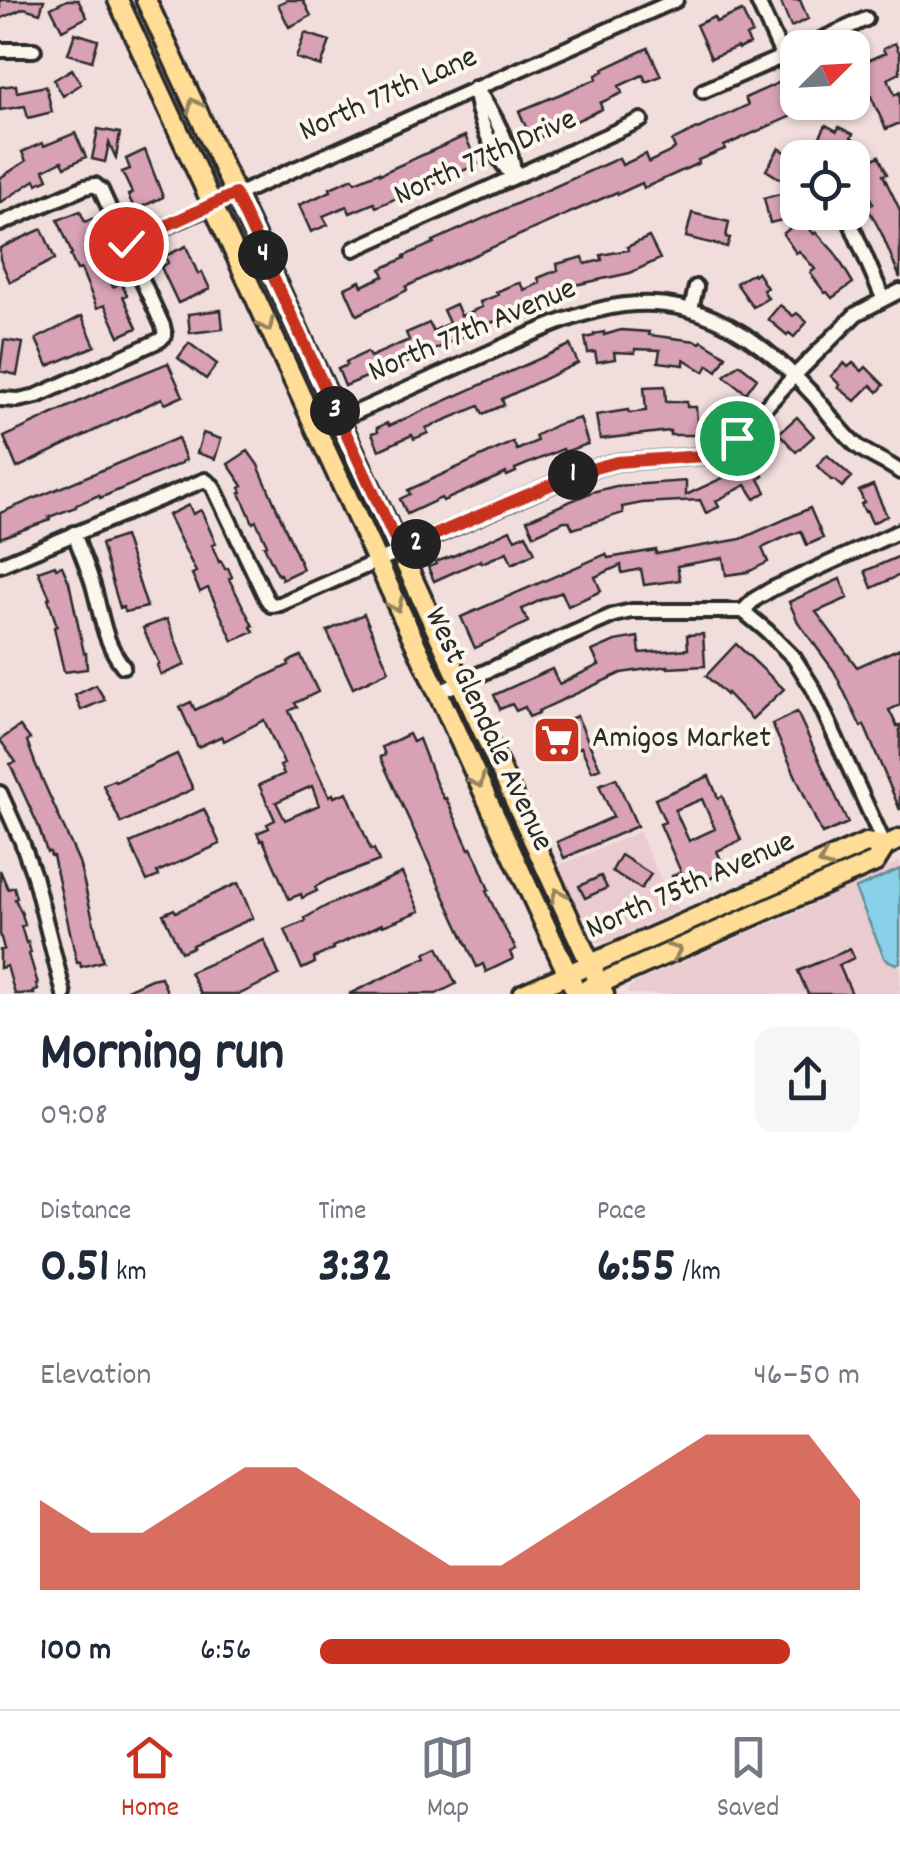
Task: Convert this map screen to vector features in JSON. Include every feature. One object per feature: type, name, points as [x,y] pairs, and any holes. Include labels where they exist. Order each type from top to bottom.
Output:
[{"type":"main road","name":"West Glendale Avenue","points":[[118,0],[576,994]]},
{"type":"main road","name":"West Glendale Avenue","points":[[146,0],[602,989]]},
{"type":"main road","name":"North 75th Avenue","points":[[524,994],[866,844],[893,843]]},
{"type":"main road","name":"North 75th Avenue","points":[[576,994],[602,989],[875,862],[893,843]]},
{"type":"street","points":[[633,0],[640,16]]},
{"type":"street","name":"North 77th Lane","points":[[126,244],[676,0]]},
{"type":"street","points":[[757,0],[780,50]]},
{"type":"street","points":[[842,30],[866,19]]},
{"type":"street","points":[[0,50],[34,50]]},
{"type":"street","points":[[703,92],[780,57]]},
{"type":"street","points":[[476,88],[514,162],[514,177]]},
{"type":"street","name":"North 77th Drive","points":[[354,248],[641,120]]},
{"type":"street","points":[[0,224],[95,184],[165,335],[38,396],[0,399]]},
{"type":"street","points":[[854,230],[883,298]]},
{"type":"street","points":[[691,309],[696,287]]},
{"type":"street","points":[[0,565],[205,480],[212,486],[270,605],[280,604],[580,472],[617,462],[714,453],[737,438],[856,314],[900,290]]},
{"type":"street","name":"North 77th Avenue","points":[[339,420],[570,316],[619,306],[654,305],[691,309],[748,338],[794,376],[850,440],[900,472]]},
{"type":"street","points":[[743,611],[772,590],[900,531]]},
{"type":"street","points":[[74,533],[93,585],[102,629],[123,666]]},
{"type":"street","points":[[437,693],[614,615],[632,611],[743,611],[794,658],[893,843]]},
{"type":"street","points":[[0,793],[34,876],[64,994]]},
{"type":"shaded area","points":[[639,832],[679,910],[611,941],[598,943],[587,935],[556,867]]},
{"type":"shaded area","points":[[900,861],[900,994],[627,994],[637,982],[819,902]]},
{"type":"water","points":[[900,869],[900,962],[896,964],[885,959],[855,889]]},
{"type":"building","points":[[0,0],[44,0],[40,13],[24,8],[0,19]]},
{"type":"building","points":[[67,0],[78,0],[87,17],[62,30],[51,8]]},
{"type":"building","points":[[303,0],[311,16],[289,27],[278,4]]},
{"type":"building","points":[[780,0],[800,0],[808,19],[791,27]]},
{"type":"building","points":[[742,11],[752,33],[746,36],[750,44],[711,58],[696,25]]},
{"type":"building","points":[[75,33],[98,40],[92,61],[68,54]]},
{"type":"building","points":[[305,33],[330,41],[321,66],[296,58]]},
{"type":"building","points":[[895,43],[900,54],[900,73],[888,79],[895,95],[900,92],[900,123],[886,129],[870,94],[870,59],[885,53],[883,49]]},
{"type":"building","points":[[648,48],[661,76],[646,82],[643,75],[619,86],[622,93],[600,103],[602,109],[532,141],[519,111],[597,79],[603,69]]},
{"type":"building","points":[[72,69],[81,84],[63,96],[54,80]]},
{"type":"building","points":[[780,82],[782,120],[644,188],[642,183],[617,192],[432,274],[357,315],[345,288],[360,281],[362,286],[384,276],[381,269],[433,241],[619,158],[622,165],[646,154],[649,162],[668,153],[675,148],[672,141],[748,105],[745,98]]},
{"type":"building","points":[[16,85],[17,92],[46,86],[52,112],[28,118],[25,106],[0,110],[0,87]]},
{"type":"building","points":[[826,125],[853,134],[854,140],[818,140]]},
{"type":"building","points":[[98,129],[120,133],[116,158],[109,143],[105,162],[92,159]]},
{"type":"building","points":[[75,133],[86,157],[65,167],[62,161],[44,170],[48,179],[37,184],[35,180],[0,203],[0,178],[26,161],[22,152]]},
{"type":"building","points":[[465,136],[478,164],[376,207],[374,203],[350,213],[347,206],[323,216],[328,225],[311,232],[299,205],[353,178],[355,182],[380,174]]},
{"type":"building","points":[[779,148],[780,179],[766,170]]},
{"type":"building","points":[[145,150],[163,197],[135,210],[122,172],[130,169],[126,159]]},
{"type":"building","points":[[879,156],[887,174],[883,175],[900,210],[900,278],[870,212],[870,160]]},
{"type":"building","points":[[780,194],[780,220],[770,223],[764,198]]},
{"type":"building","points":[[80,211],[85,222],[92,219],[107,253],[98,257],[113,287],[121,283],[127,295],[123,296],[137,328],[119,336],[105,305],[97,308],[81,269],[77,270],[58,220]]},
{"type":"building","points":[[692,213],[729,222],[727,247],[686,237]]},
{"type":"building","points":[[42,229],[55,259],[10,282],[0,259],[0,248]]},
{"type":"building","points":[[788,230],[816,232],[835,253],[853,283],[832,298],[810,273],[815,269],[799,251],[796,253],[783,234]]},
{"type":"building","points":[[649,237],[660,259],[630,273],[557,289],[558,292],[524,310],[396,368],[395,365],[345,386],[338,369],[346,362],[367,352],[370,357],[409,340],[406,333],[429,323],[433,331],[449,323],[443,310],[456,304],[461,316],[482,307],[480,302],[512,285],[520,283],[524,290],[540,283],[538,278],[558,270],[557,264],[583,257],[585,264],[602,260],[601,255],[628,250],[627,247]]},
{"type":"building","points":[[186,246],[198,274],[202,272],[210,289],[178,303],[161,267],[168,263],[165,256]]},
{"type":"building","points":[[757,272],[768,298],[753,307],[736,283]]},
{"type":"building","points":[[780,305],[807,322],[794,337],[768,319]]},
{"type":"building","points":[[221,310],[223,329],[190,333],[188,314]]},
{"type":"building","points":[[82,316],[95,346],[48,366],[36,339]]},
{"type":"building","points":[[621,330],[702,341],[726,356],[717,371],[708,365],[704,372],[684,359],[684,365],[658,362],[660,350],[614,352],[615,359],[597,362],[595,352],[588,353],[585,338]]},
{"type":"building","points":[[4,340],[23,343],[17,375],[0,371]]},
{"type":"building","points":[[189,343],[217,364],[206,379],[178,358]]},
{"type":"building","points":[[570,345],[578,363],[502,399],[504,405],[483,414],[479,406],[426,428],[428,433],[414,439],[412,435],[379,450],[372,433],[377,428]]},
{"type":"building","points":[[168,363],[183,396],[165,404],[162,398],[17,468],[4,437]]},
{"type":"building","points":[[844,363],[848,367],[853,363],[862,371],[866,367],[884,385],[878,392],[871,385],[855,401],[831,376]]},
{"type":"building","points":[[739,364],[757,378],[746,393],[724,376]]},
{"type":"building","points":[[665,386],[666,402],[687,402],[687,407],[696,407],[698,435],[670,435],[670,431],[600,439],[596,415],[646,411],[644,387]]},
{"type":"building","points":[[797,417],[814,436],[796,452],[779,433]]},
{"type":"building","points":[[580,418],[588,444],[564,452],[563,449],[507,476],[506,473],[407,514],[400,499],[410,494],[408,490],[513,442],[517,450],[537,441],[535,436],[556,425]]},
{"type":"building","points":[[203,433],[221,439],[215,459],[197,453]]},
{"type":"building","points":[[178,438],[186,460],[182,463],[0,538],[0,513]]},
{"type":"building","points":[[248,451],[258,465],[303,569],[282,579],[240,493],[243,486],[228,464]]},
{"type":"building","points":[[827,455],[852,477],[842,487],[817,466]]},
{"type":"building","points":[[754,461],[766,492],[755,499],[746,485],[716,501],[719,507],[706,513],[700,500],[642,503],[622,507],[623,513],[573,529],[569,521],[564,521],[534,535],[527,520],[616,486],[686,481],[686,495]]},
{"type":"building","points":[[873,485],[887,516],[872,523],[861,504],[864,502],[859,491]]},
{"type":"building","points":[[189,505],[193,514],[201,510],[216,544],[212,545],[219,562],[228,568],[232,577],[229,579],[253,626],[254,632],[233,641],[208,588],[200,592],[192,574],[196,572],[168,515]]},
{"type":"building","points":[[810,508],[823,538],[807,545],[801,531],[783,538],[762,548],[768,562],[748,572],[726,575],[723,558],[677,566],[680,580],[644,585],[641,569],[622,573],[621,565],[595,577],[601,591],[568,606],[562,592],[543,599],[522,609],[528,622],[475,648],[461,617],[606,554],[608,558],[656,550],[656,554],[741,539]]},
{"type":"building","points":[[510,530],[515,539],[526,534],[535,553],[512,564],[507,552],[434,581],[428,567],[435,562]]},
{"type":"building","points":[[124,536],[147,607],[125,612],[120,608],[101,544]]},
{"type":"building","points":[[900,556],[900,575],[872,588],[865,571]]},
{"type":"building","points":[[62,566],[69,582],[87,669],[64,672],[50,598],[38,571]]},
{"type":"building","points":[[840,579],[848,598],[816,612],[857,667],[900,648],[900,705],[889,710],[897,726],[900,725],[900,810],[864,725],[861,727],[834,671],[798,622],[789,602]]},
{"type":"building","points":[[364,614],[389,671],[353,688],[327,631]]},
{"type":"building","points":[[167,619],[185,665],[161,675],[143,628]]},
{"type":"building","points":[[703,634],[705,666],[668,666],[621,673],[529,717],[525,707],[516,711],[512,704],[500,709],[494,695],[552,669],[559,684],[599,665],[592,651],[615,641],[638,637],[640,653],[688,649],[687,635]]},
{"type":"building","points":[[736,644],[784,689],[752,719],[706,676]]},
{"type":"building","points":[[301,656],[318,692],[295,703],[297,707],[289,711],[329,796],[347,792],[379,861],[328,880],[302,898],[301,894],[289,899],[257,833],[275,820],[259,785],[284,774],[280,766],[284,764],[264,720],[224,741],[222,736],[198,747],[180,707],[191,702],[195,710],[289,665]],"holes":[[[312,786],[319,805],[285,820],[276,802]]]},
{"type":"building","points":[[96,685],[105,700],[81,710],[75,695]]},
{"type":"building","points":[[797,712],[848,823],[822,834],[772,724]]},
{"type":"building","points":[[577,716],[600,768],[592,771],[581,747],[551,760],[539,732]]},
{"type":"building","points":[[20,726],[30,739],[27,741],[35,763],[79,862],[103,961],[81,967],[77,963],[53,856],[47,852],[10,764],[16,762],[0,740]]},
{"type":"building","points":[[409,734],[413,742],[419,739],[436,783],[477,860],[489,890],[486,891],[516,949],[510,952],[513,959],[486,972],[483,964],[477,967],[380,757],[385,755],[382,747]]},
{"type":"building","points":[[177,754],[193,789],[121,823],[103,785]]},
{"type":"building","points":[[709,776],[741,840],[717,851],[726,871],[680,893],[672,876],[681,872],[660,824],[665,822],[655,799]],"holes":[[[702,799],[715,829],[689,841],[675,810]]]},
{"type":"building","points":[[616,778],[637,826],[564,858],[557,842],[613,817],[599,785]]},
{"type":"building","points":[[204,809],[220,844],[157,872],[159,876],[147,881],[130,843]]},
{"type":"building","points":[[621,855],[651,874],[641,889],[612,871]]},
{"type":"building","points":[[0,870],[8,889],[14,887],[22,914],[25,925],[21,926],[38,984],[34,994],[15,994],[7,966],[0,968],[0,950],[4,949],[0,934]]},
{"type":"building","points":[[402,873],[420,911],[333,947],[302,969],[285,930],[326,906]]},
{"type":"building","points":[[601,876],[607,888],[585,898],[579,886]]},
{"type":"building","points":[[238,883],[253,918],[181,952],[163,914],[174,909],[176,912]]},
{"type":"building","points":[[264,940],[279,975],[240,994],[201,994],[190,972]]},
{"type":"building","points":[[438,947],[456,984],[436,994],[349,994],[427,957],[425,953]]},
{"type":"building","points":[[850,949],[854,958],[839,965],[852,994],[808,994],[798,971]]},
{"type":"building","points":[[161,977],[168,994],[118,994],[151,979]]},
{"type":"place","name":"Amigos Market","points":[[557,740]]},
{"type":"route","points":[[126,244],[235,194],[400,550],[580,472],[617,462],[702,456],[725,448],[737,438]]}]
